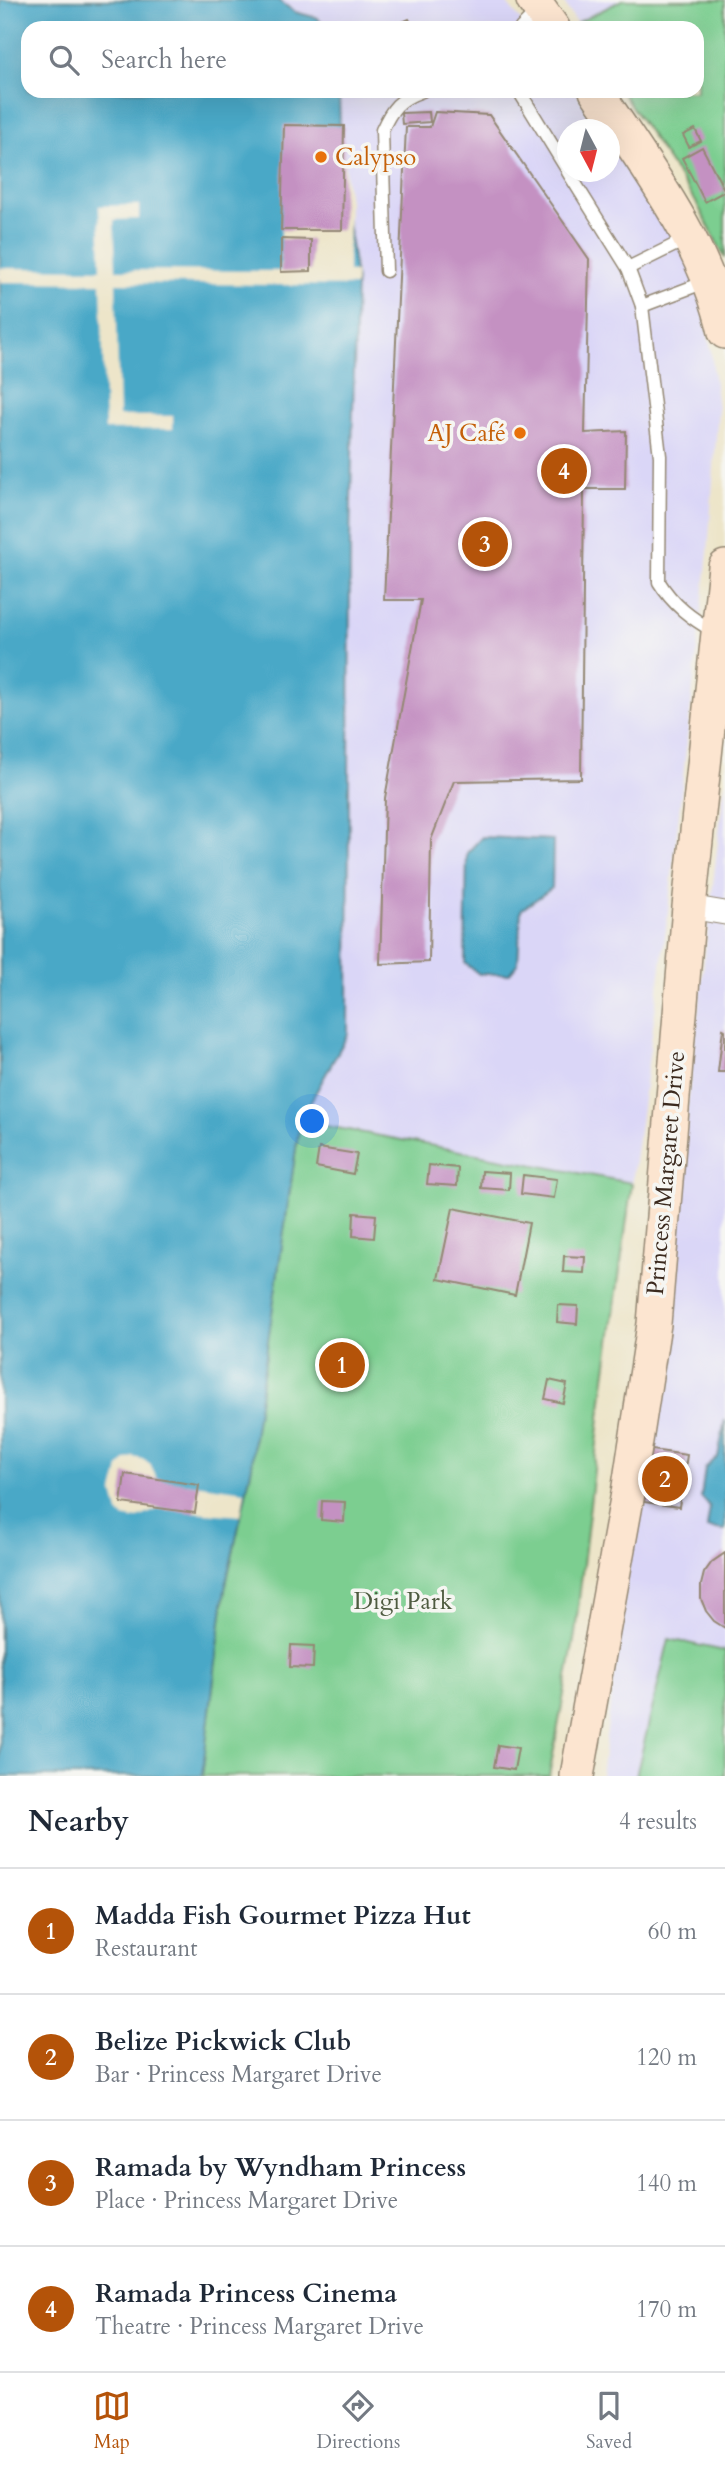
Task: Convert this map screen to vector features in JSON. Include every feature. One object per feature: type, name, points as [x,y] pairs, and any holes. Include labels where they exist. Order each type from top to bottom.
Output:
[{"type":"main road","points":[[601,98],[690,238],[725,332]]},
{"type":"main road","name":"Princess Margaret Drive","points":[[578,1776],[626,1507],[654,1324],[689,907],[725,567]]},
{"type":"street","points":[[689,907],[725,913]]},
{"type":"lane","points":[[386,271],[382,130],[392,109],[406,98]]},
{"type":"lane","points":[[523,98],[557,153]]},
{"type":"lane","points":[[575,182],[628,268],[642,306],[660,456],[659,582],[670,600],[718,634]]},
{"type":"lane","points":[[628,268],[690,238]]},
{"type":"lane","points":[[642,306],[708,281]]},
{"type":"shaded area","points":[[278,0],[504,0],[521,21],[320,21],[318,18],[295,12]]},
{"type":"shaded area","points":[[562,0],[622,0],[581,21],[576,21]]},
{"type":"shaded area","points":[[339,98],[580,98],[595,119],[557,119],[557,182],[620,182],[620,153],[669,224],[697,279],[711,351],[718,409],[708,552],[667,921],[632,1183],[300,1121],[348,1034],[350,543],[356,272],[341,171]]},
{"type":"shaded area","points":[[725,781],[725,1776],[601,1776],[675,1211]]},
{"type":"green space","points":[[622,0],[725,0],[725,258],[696,202],[626,98],[704,98],[704,21],[581,21]]},
{"type":"green space","name":"Digi Park","points":[[300,1121],[632,1183],[603,1392],[575,1634],[549,1776],[202,1776],[225,1589],[252,1466]]},
{"type":"green space","points":[[669,1639],[725,1651],[725,1776],[636,1776]]},
{"type":"water","points":[[0,0],[278,0],[295,12],[318,18],[320,21],[21,21],[21,98],[339,98],[341,171],[356,281],[350,543],[348,1034],[300,1121],[252,1466],[225,1589],[202,1776],[0,1776]]},
{"type":"water","points":[[482,837],[553,840],[552,888],[521,910],[518,963],[509,974],[479,974],[465,963],[467,853]]},
{"type":"water","points":[[725,1420],[725,1530],[707,1528],[710,1507],[701,1497],[705,1468],[718,1457]]},
{"type":"pier","points":[[284,125],[343,126],[349,202],[348,272],[356,272],[355,286],[116,283],[119,416],[173,416],[173,429],[105,430],[101,283],[0,282],[0,268],[101,269],[99,206],[139,205],[139,219],[114,220],[116,270],[280,271]]},
{"type":"pier","points":[[133,1457],[150,1464],[157,1479],[245,1491],[241,1516],[158,1509],[141,1517],[123,1517],[118,1512],[113,1492],[119,1468]]},
{"type":"building","points":[[429,112],[430,122],[402,124],[401,113]]},
{"type":"building","points":[[435,112],[489,115],[589,259],[585,433],[626,431],[625,489],[584,489],[581,779],[454,781],[431,840],[429,962],[380,964],[385,798],[421,600],[384,600],[406,127],[430,127]]},
{"type":"building","points":[[284,125],[344,126],[342,230],[281,230]]},
{"type":"building","points":[[695,129],[701,141],[689,147],[683,135]]},
{"type":"building","points":[[702,147],[725,191],[705,202],[682,158]]},
{"type":"building","points":[[281,239],[311,240],[311,271],[281,272]]},
{"type":"building","points":[[723,1029],[725,1072],[718,1072]]},
{"type":"building","points":[[319,1148],[357,1154],[353,1174],[316,1167]]},
{"type":"building","points":[[429,1165],[458,1168],[457,1186],[427,1184]]},
{"type":"building","points":[[482,1171],[510,1173],[509,1190],[481,1188]]},
{"type":"building","points":[[523,1175],[557,1179],[554,1198],[521,1194]]},
{"type":"building","points":[[453,1208],[529,1223],[515,1295],[438,1279]]},
{"type":"building","points":[[354,1213],[376,1215],[374,1238],[353,1236]]},
{"type":"building","points":[[564,1256],[585,1257],[584,1273],[563,1272]]},
{"type":"building","points":[[558,1305],[578,1306],[577,1324],[557,1322]]},
{"type":"building","points":[[353,1359],[355,1377],[333,1379],[332,1361]]},
{"type":"building","points":[[549,1380],[567,1384],[563,1403],[545,1399]]},
{"type":"building","points":[[652,1450],[687,1455],[679,1507],[644,1502]]},
{"type":"building","points":[[125,1474],[199,1485],[195,1513],[121,1503]]},
{"type":"building","points":[[322,1501],[345,1502],[344,1522],[321,1520]]},
{"type":"building","points":[[725,1553],[725,1628],[714,1621],[706,1611],[701,1599],[701,1585],[704,1573],[712,1562]]},
{"type":"building","points":[[291,1645],[314,1646],[313,1668],[290,1667]]},
{"type":"building","points":[[498,1745],[518,1748],[514,1770],[494,1767]]},
{"type":"place","name":"Calypso","points":[[321,157]]},
{"type":"place","name":"AJ Café","points":[[520,433]]},
{"type":"place","name":"Ramada Princess Cinema","points":[[564,471]]},
{"type":"place","name":"Ramada by Wyndham Princess","points":[[485,544]]},
{"type":"place","name":"Madda Fish Gourmet Pizza Hut","points":[[342,1365]]},
{"type":"place","name":"Belize Pickwick Club","points":[[665,1479]]}]
